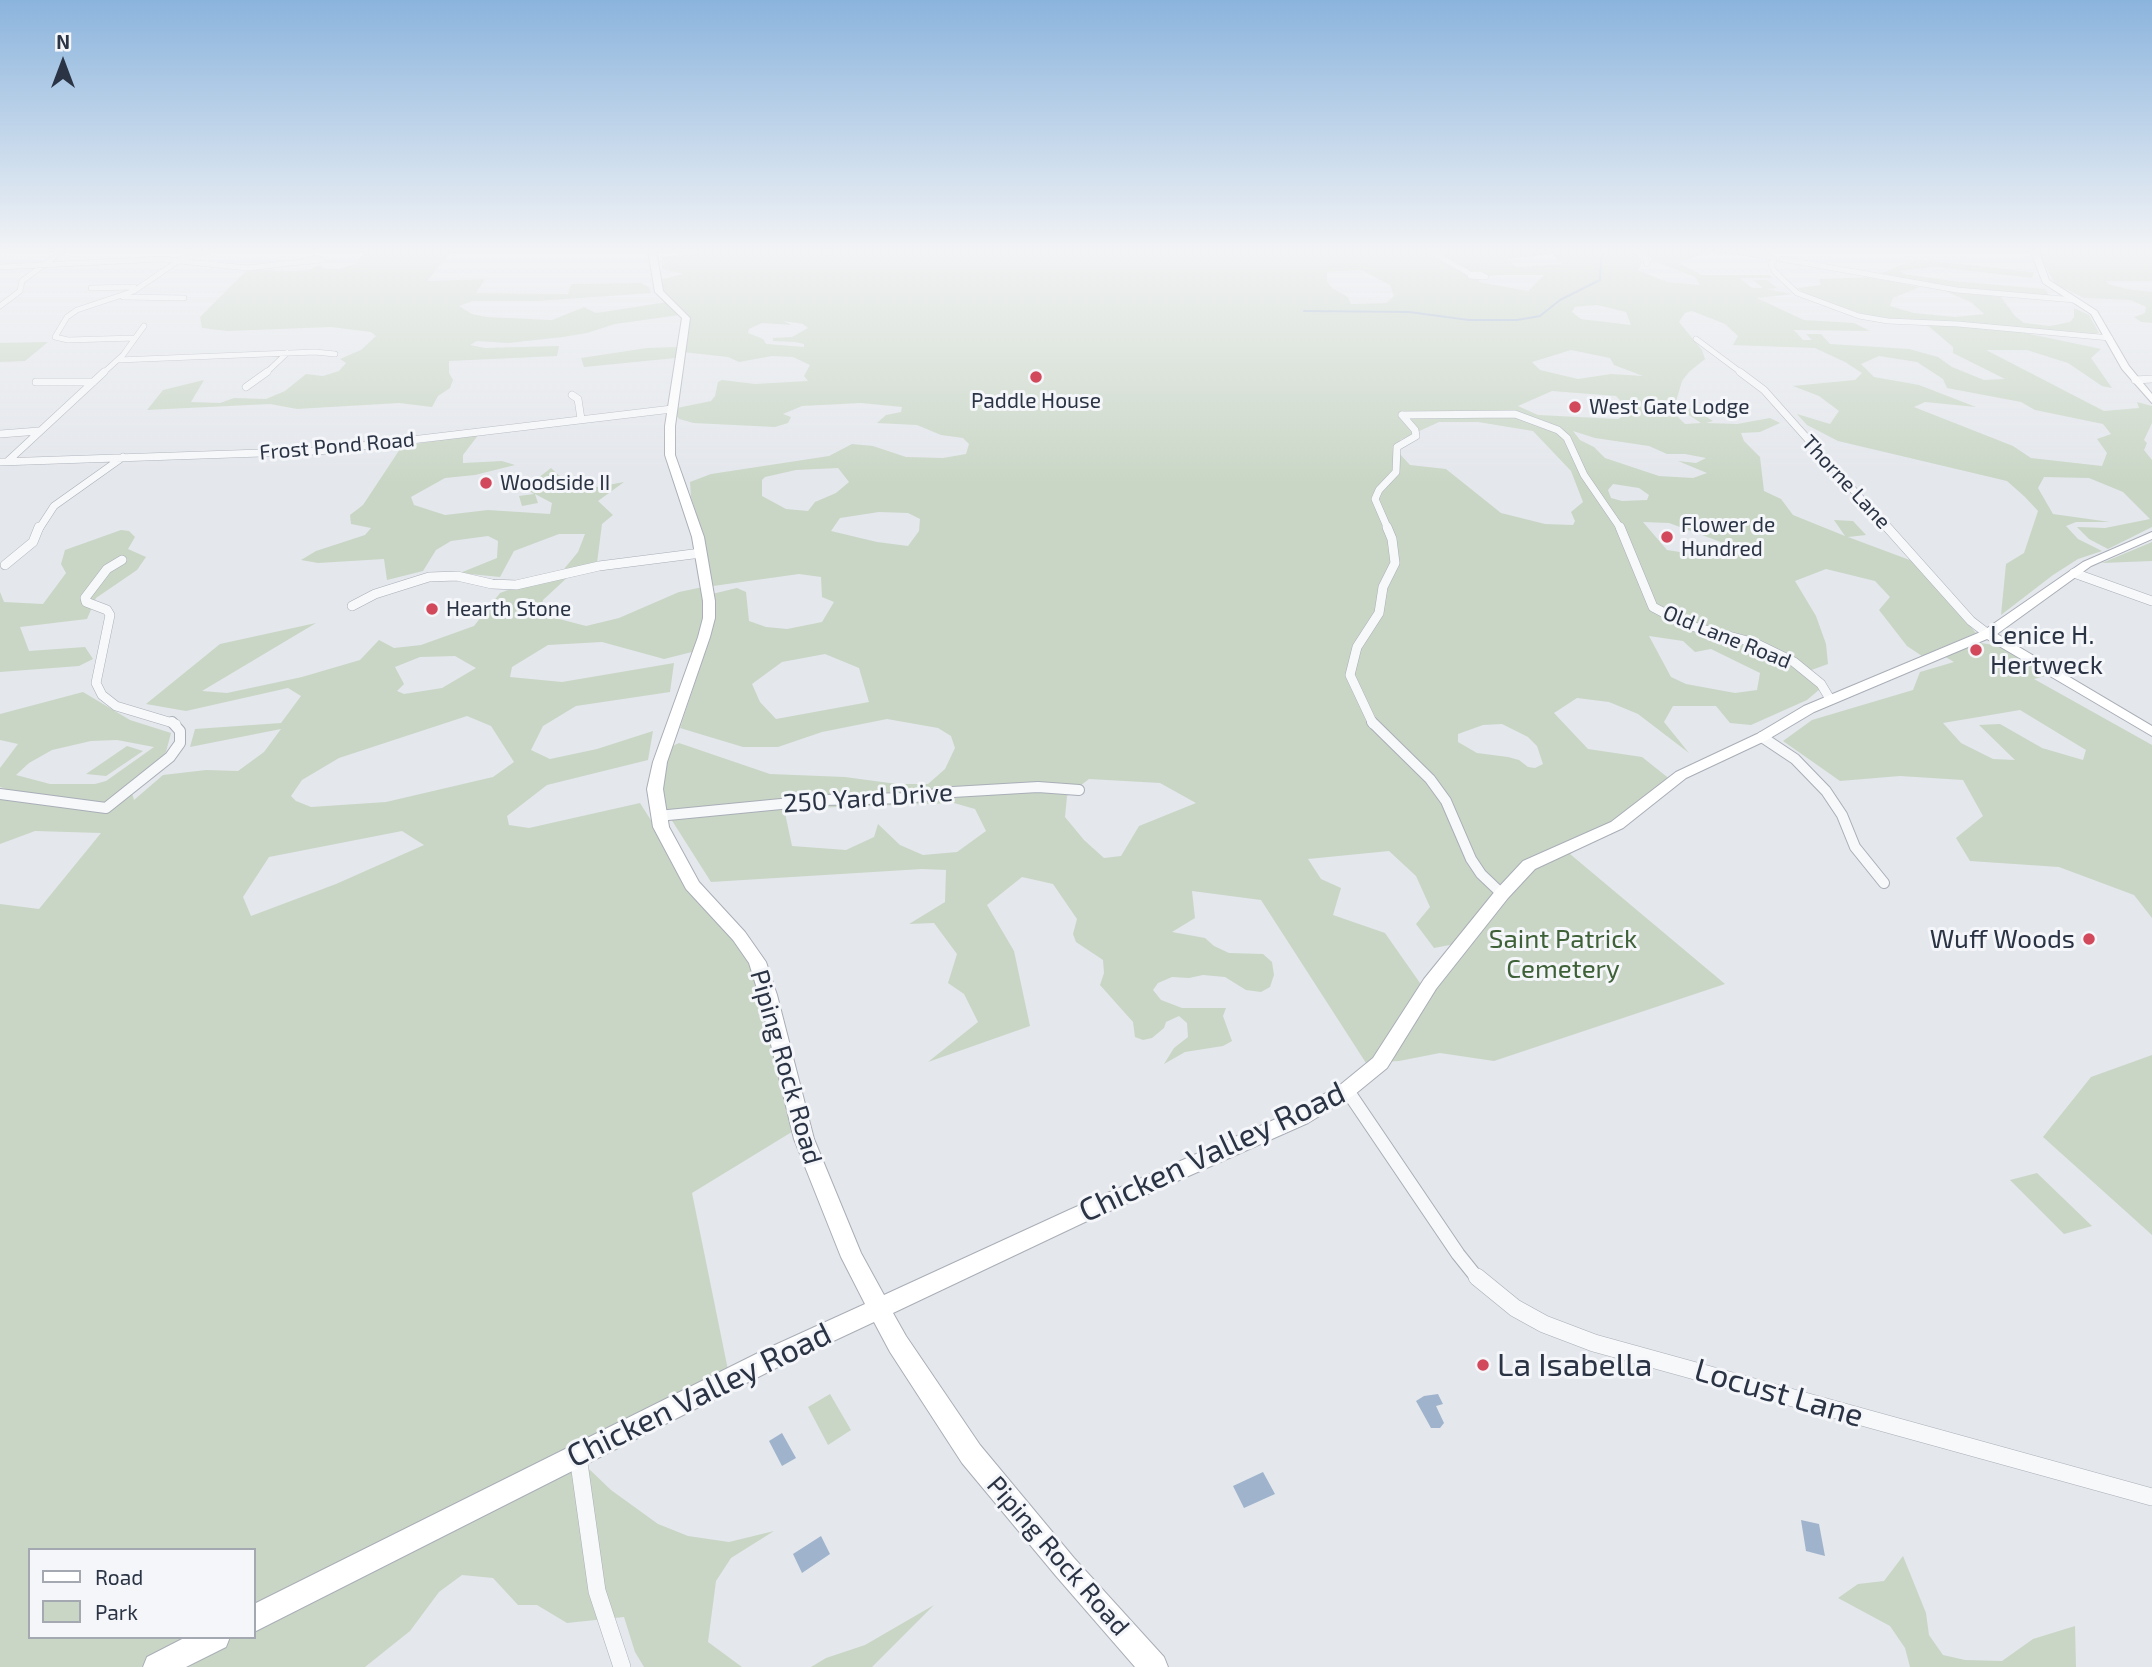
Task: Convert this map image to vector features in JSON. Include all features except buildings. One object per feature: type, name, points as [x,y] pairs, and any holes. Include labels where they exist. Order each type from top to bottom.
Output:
[{"type":"main road","name":"Piping Rock Road","points":[[686,328],[673,409],[670,455],[701,553],[709,618],[660,762],[655,789],[658,816],[667,841],[692,885],[739,936],[757,962],[768,995],[804,1139],[830,1207],[878,1308],[930,1397],[971,1454],[1065,1567],[1154,1667]]},
{"type":"main road","points":[[2103,328],[2125,367],[2152,400]]},
{"type":"main road","name":"Chicken Valley Road","points":[[256,1617],[578,1453],[878,1308],[1301,1117],[1347,1090],[1380,1063],[1430,984],[1502,894],[1538,859],[1617,825],[1681,775],[1762,737],[1833,692],[1988,634],[2087,564],[2152,536]]},
{"type":"main road","points":[[1988,634],[2152,732]]},
{"type":"main road","points":[[157,1667],[212,1639]]},
{"type":"street","points":[[61,328],[55,337],[68,340],[135,338]]},
{"type":"street","points":[[4,462],[118,360],[143,328]]},
{"type":"street","points":[[1994,328],[2110,338]]},
{"type":"street","name":"Thorne Lane","points":[[1696,339],[1764,390],[1972,621],[1988,634]]},
{"type":"street","points":[[118,360],[287,353],[335,354]]},
{"type":"street","points":[[246,387],[259,380],[287,353]]},
{"type":"street","points":[[2135,380],[2152,379]]},
{"type":"street","points":[[36,382],[93,382]]},
{"type":"street","points":[[572,395],[578,400],[581,419]]},
{"type":"street","name":"Frost Pond Road","points":[[4,462],[319,451],[673,409]]},
{"type":"street","name":"Old Lane Road","points":[[1502,894],[1481,874],[1471,859],[1446,801],[1430,779],[1374,727],[1350,675],[1357,647],[1379,613],[1383,587],[1395,564],[1392,539],[1375,499],[1379,490],[1396,472],[1397,447],[1416,436],[1415,430],[1402,415],[1515,414],[1558,430],[1567,438],[1584,475],[1621,529],[1653,607],[1687,625],[1755,643],[1801,667],[1833,692]]},
{"type":"street","points":[[0,434],[39,431]]},
{"type":"street","points":[[5,565],[33,542],[43,519],[54,506],[124,457]]},
{"type":"street","points":[[352,606],[375,594],[429,577],[457,576],[492,584],[516,585],[599,566],[701,553]]},
{"type":"street","points":[[0,794],[106,808],[170,757],[181,736],[175,723],[169,720],[116,706],[102,695],[96,683],[110,615],[107,610],[86,602],[85,598],[107,569],[122,560]]},
{"type":"street","points":[[2074,573],[2152,601]]},
{"type":"street","points":[[1762,737],[1801,764],[1826,791],[1842,815],[1855,847],[1884,883]]},
{"type":"street","name":"250 Yard Drive","points":[[658,816],[822,800],[908,798],[953,792],[1038,787],[1079,790]]},
{"type":"street","name":"Locust Lane","points":[[1347,1090],[1473,1273],[1494,1293],[1544,1324],[1594,1343],[2152,1497]]},
{"type":"street","points":[[578,1453],[597,1591],[622,1667]]},
{"type":"green space","points":[[202,328],[310,328],[227,331]]},
{"type":"green space","points":[[337,328],[603,328],[563,337],[508,343],[477,341],[470,345],[485,348],[559,346],[557,356],[449,361],[449,373],[453,380],[450,388],[438,396],[432,407],[399,403],[297,409],[270,404],[147,410],[163,390],[204,380],[191,402],[220,403],[234,398],[266,399],[285,391],[306,374],[323,376],[339,371],[346,363],[340,359],[361,350],[376,336],[371,332]]},
{"type":"green space","name":"Saint Patrick Cemetery","points":[[685,328],[752,328],[748,333],[763,339],[766,344],[804,347],[804,344],[795,342],[773,341],[773,338],[792,337],[808,328],[1684,328],[1702,350],[1705,359],[1682,381],[1675,405],[1676,415],[1685,424],[1701,423],[1681,410],[1692,408],[1713,421],[1706,423],[1737,424],[1770,418],[1780,423],[1760,432],[1741,433],[1744,441],[1760,457],[1764,491],[1781,499],[1793,515],[1845,536],[1834,520],[1853,521],[1866,535],[1848,537],[1915,562],[1976,633],[1922,656],[1907,646],[1879,610],[1890,597],[1875,581],[1826,569],[1795,581],[1816,616],[1826,644],[1828,664],[1806,672],[1820,689],[1807,700],[1751,725],[1730,723],[1716,706],[1673,706],[1664,722],[1689,753],[1638,714],[1609,702],[1577,698],[1554,713],[1588,749],[1642,757],[1671,780],[1570,854],[1725,984],[1494,1061],[1440,1053],[1399,1061],[1366,1063],[1261,900],[1192,891],[1195,918],[1172,932],[1205,938],[1229,953],[1263,954],[1272,962],[1274,975],[1270,987],[1261,992],[1246,990],[1225,977],[1203,975],[1172,977],[1158,983],[1153,990],[1161,1000],[1182,1008],[1226,1008],[1223,1016],[1232,1041],[1223,1046],[1185,1052],[1164,1064],[1174,1048],[1188,1037],[1187,1023],[1179,1016],[1166,1022],[1164,1028],[1152,1038],[1143,1040],[1135,1037],[1133,1022],[1100,985],[1104,973],[1103,960],[1076,942],[1073,934],[1077,919],[1053,884],[1022,877],[987,905],[1014,951],[1030,1026],[928,1062],[978,1022],[964,994],[948,983],[957,954],[934,923],[909,924],[945,902],[946,870],[922,869],[711,882],[657,797],[666,749],[679,743],[770,774],[928,784],[945,769],[955,748],[951,736],[938,728],[887,719],[822,732],[778,747],[743,747],[680,728],[710,637],[712,594],[737,588],[746,592],[749,621],[766,627],[787,629],[822,622],[834,602],[822,597],[821,577],[799,574],[713,586],[703,535],[691,497],[690,482],[711,474],[829,456],[852,444],[873,446],[906,457],[943,458],[966,454],[969,444],[963,438],[941,435],[917,425],[877,423],[886,415],[901,412],[902,407],[861,403],[802,406],[783,414],[791,417],[788,423],[775,427],[694,423],[679,419],[672,409],[711,401],[718,382],[722,380],[755,384],[808,381],[804,376],[810,365],[793,357],[772,356],[739,362],[728,357],[683,352]],"holes":[[[1571,350],[1610,358],[1614,365],[1643,376],[1611,374],[1578,379],[1540,370],[1532,362]],[[1552,391],[1616,396],[1631,412],[1618,419],[1538,415],[1518,406]],[[1439,422],[1478,422],[1533,431],[1571,471],[1583,502],[1571,512],[1575,521],[1573,525],[1545,524],[1501,513],[1446,469],[1410,465],[1399,453],[1400,440]],[[1573,431],[1595,438],[1649,446],[1667,454],[1706,458],[1696,463],[1678,461],[1707,473],[1693,478],[1659,476],[1605,458],[1594,447],[1580,440]],[[838,468],[849,482],[836,493],[815,502],[808,511],[786,509],[762,496],[762,480],[796,470]],[[1613,484],[1639,488],[1649,495],[1647,500],[1622,501],[1611,498],[1608,490]],[[879,512],[908,513],[920,519],[919,531],[908,546],[831,531],[840,518]],[[1643,522],[1669,523],[1721,542],[1712,557],[1667,550]],[[1649,636],[1683,641],[1695,652],[1711,649],[1760,673],[1757,690],[1735,693],[1686,684],[1671,677]],[[825,654],[859,668],[869,702],[776,719],[760,702],[752,684],[782,662]],[[1502,724],[1528,737],[1537,746],[1543,764],[1535,768],[1528,767],[1519,760],[1477,753],[1458,742],[1458,734],[1483,725]],[[1089,779],[1160,783],[1196,803],[1139,826],[1121,856],[1104,858],[1065,817],[1067,796]],[[954,803],[975,809],[986,831],[957,852],[923,855],[900,845],[878,824],[874,837],[846,850],[792,846],[785,813],[811,808]],[[1389,851],[1416,876],[1430,907],[1416,924],[1434,948],[1465,942],[1427,993],[1385,933],[1333,915],[1341,888],[1321,879],[1308,859]]]},
{"type":"green space","points":[[1729,328],[1864,328],[1870,331],[1794,330],[1803,340],[1812,340],[1806,334],[1821,334],[1830,344],[1909,349],[1938,357],[1952,367],[1984,380],[2005,379],[1953,353],[1953,347],[1930,328],[2006,329],[2101,349],[2091,358],[2112,388],[2102,386],[2068,363],[2027,350],[1986,350],[2104,411],[2139,408],[2137,402],[2152,406],[2152,423],[2144,440],[2147,443],[2144,450],[2152,460],[2152,527],[2108,549],[2089,539],[2077,527],[2105,528],[2150,519],[2123,492],[2089,478],[2044,477],[2038,488],[2053,514],[2110,522],[2076,522],[2066,526],[2078,539],[2102,551],[2078,559],[2001,615],[2006,564],[2024,553],[2038,511],[2025,497],[2007,481],[1838,441],[1807,425],[1797,414],[1830,424],[1839,411],[1819,396],[1793,386],[1855,380],[1862,373],[1815,348],[1733,345],[1738,336]],"holes":[[[1879,356],[1917,362],[1943,379],[1947,388],[2021,402],[2035,410],[2103,424],[2111,434],[2097,439],[2107,453],[2102,466],[2031,458],[2013,446],[1914,407],[1925,402],[1976,407],[1919,385],[1874,377],[1861,364]]]},
{"type":"green space","points":[[2003,328],[2096,328],[2099,333],[2091,335]]},
{"type":"green space","points":[[48,342],[25,361],[0,362],[0,343]]},
{"type":"green space","points":[[678,347],[676,358],[584,367],[581,358],[647,348]]},
{"type":"green space","points":[[479,434],[463,455],[463,463],[502,461],[515,465],[475,475],[445,478],[411,497],[414,505],[445,515],[488,510],[550,514],[552,503],[535,494],[538,503],[522,506],[519,496],[534,494],[525,488],[551,468],[576,491],[624,482],[598,501],[613,515],[602,524],[597,563],[564,569],[578,552],[585,534],[559,534],[514,551],[500,577],[460,573],[497,558],[498,541],[488,536],[451,541],[436,550],[423,571],[387,580],[384,559],[318,563],[301,560],[316,551],[365,535],[371,528],[351,524],[350,515],[363,505],[402,446]]},
{"type":"green space","points":[[121,530],[129,531],[135,537],[128,549],[146,557],[137,570],[96,598],[87,619],[20,627],[29,651],[85,647],[93,659],[79,666],[0,672],[0,592],[4,602],[43,604],[66,573],[61,564],[65,550]]},
{"type":"green space","points":[[2152,542],[2152,561],[2102,563]]},
{"type":"green space","points":[[569,576],[543,600],[540,614],[586,626],[619,618],[679,592],[703,587],[705,617],[701,637],[692,652],[664,659],[602,642],[548,645],[512,667],[510,677],[562,682],[674,663],[670,692],[576,706],[543,726],[531,750],[550,759],[597,749],[653,731],[648,760],[547,785],[507,816],[509,825],[529,828],[640,803],[692,885],[742,951],[760,985],[795,1130],[692,1193],[728,1370],[256,1609],[256,1548],[28,1548],[28,1639],[196,1639],[141,1667],[0,1667],[0,904],[39,909],[101,833],[35,831],[0,844],[0,790],[6,789],[0,787],[0,768],[18,744],[0,740],[0,714],[83,692],[130,720],[171,733],[166,752],[132,793],[134,800],[163,775],[206,770],[238,771],[264,752],[281,729],[190,747],[195,729],[281,723],[301,696],[288,688],[186,711],[146,704],[220,644],[316,623],[202,691],[227,693],[302,677],[360,660],[379,640],[394,648],[421,645],[474,626],[500,593],[538,579]],"holes":[[[455,656],[476,668],[442,688],[404,694],[397,691],[404,684],[395,667],[420,657]],[[467,716],[491,726],[514,762],[493,777],[386,802],[311,807],[291,796],[302,780],[339,758]],[[117,740],[154,747],[106,781],[95,784],[50,784],[16,775],[29,763],[52,750],[91,741]],[[402,831],[424,845],[336,884],[251,916],[243,897],[269,857]]]},
{"type":"green space","points":[[1981,643],[2000,646],[2049,675],[2034,679],[2152,745],[2152,918],[2134,895],[2059,867],[1970,861],[1956,838],[1983,816],[1963,780],[1900,776],[1840,781],[1783,741],[1812,720],[1913,690],[1920,672],[1954,662],[1944,656]],"holes":[[[2020,710],[2086,750],[2083,760],[2042,748],[2000,724],[1979,725],[2015,760],[1993,759],[1961,743],[1943,723]]]},
{"type":"green space","points":[[127,746],[143,751],[106,776],[86,774]]},
{"type":"green space","points":[[2152,1055],[2152,1235],[2043,1137],[2091,1077]]},
{"type":"green space","points":[[2037,1173],[2092,1226],[2064,1234],[2010,1180]]},
{"type":"green space","points":[[830,1394],[851,1430],[828,1445],[808,1407]]},
{"type":"green space","points":[[588,1468],[611,1490],[658,1524],[688,1536],[729,1542],[774,1531],[731,1558],[716,1581],[708,1642],[742,1667],[644,1667],[635,1652],[624,1617],[567,1623],[537,1605],[518,1605],[493,1578],[462,1575],[439,1592],[410,1631],[365,1667],[169,1667],[224,1639],[256,1639],[256,1623],[556,1472]]},
{"type":"green space","points":[[1903,1556],[1926,1613],[1929,1635],[1943,1655],[1965,1660],[2002,1661],[2033,1639],[2075,1626],[2076,1667],[1910,1667],[1905,1648],[1890,1626],[1838,1598],[1858,1584],[1884,1581]]},
{"type":"green space","points":[[934,1605],[872,1667],[811,1667],[826,1658],[865,1645]]},
{"type":"water","points":[[1438,1394],[1443,1404],[1436,1406],[1444,1423],[1440,1428],[1431,1428],[1416,1401],[1424,1396]]},
{"type":"water","points":[[782,1433],[796,1458],[782,1466],[769,1441]]},
{"type":"water","points":[[1263,1472],[1275,1494],[1244,1508],[1233,1486]]},
{"type":"water","points":[[1801,1520],[1819,1524],[1825,1556],[1806,1551]]},
{"type":"water","points":[[821,1536],[830,1554],[802,1573],[793,1554]]},
{"type":"place","name":"Paddle House","points":[[1036,377]]},
{"type":"place","name":"West Gate Lodge","points":[[1575,407]]},
{"type":"place","name":"Woodside II","points":[[486,483]]},
{"type":"place","name":"Flower de Hundred","points":[[1667,537]]},
{"type":"place","name":"Hearth Stone","points":[[432,609]]},
{"type":"place","name":"Lenice H. Hertweck","points":[[1976,650]]},
{"type":"place","name":"Wuff Woods","points":[[2089,939]]},
{"type":"place","name":"La Isabella","points":[[1483,1365]]}]
